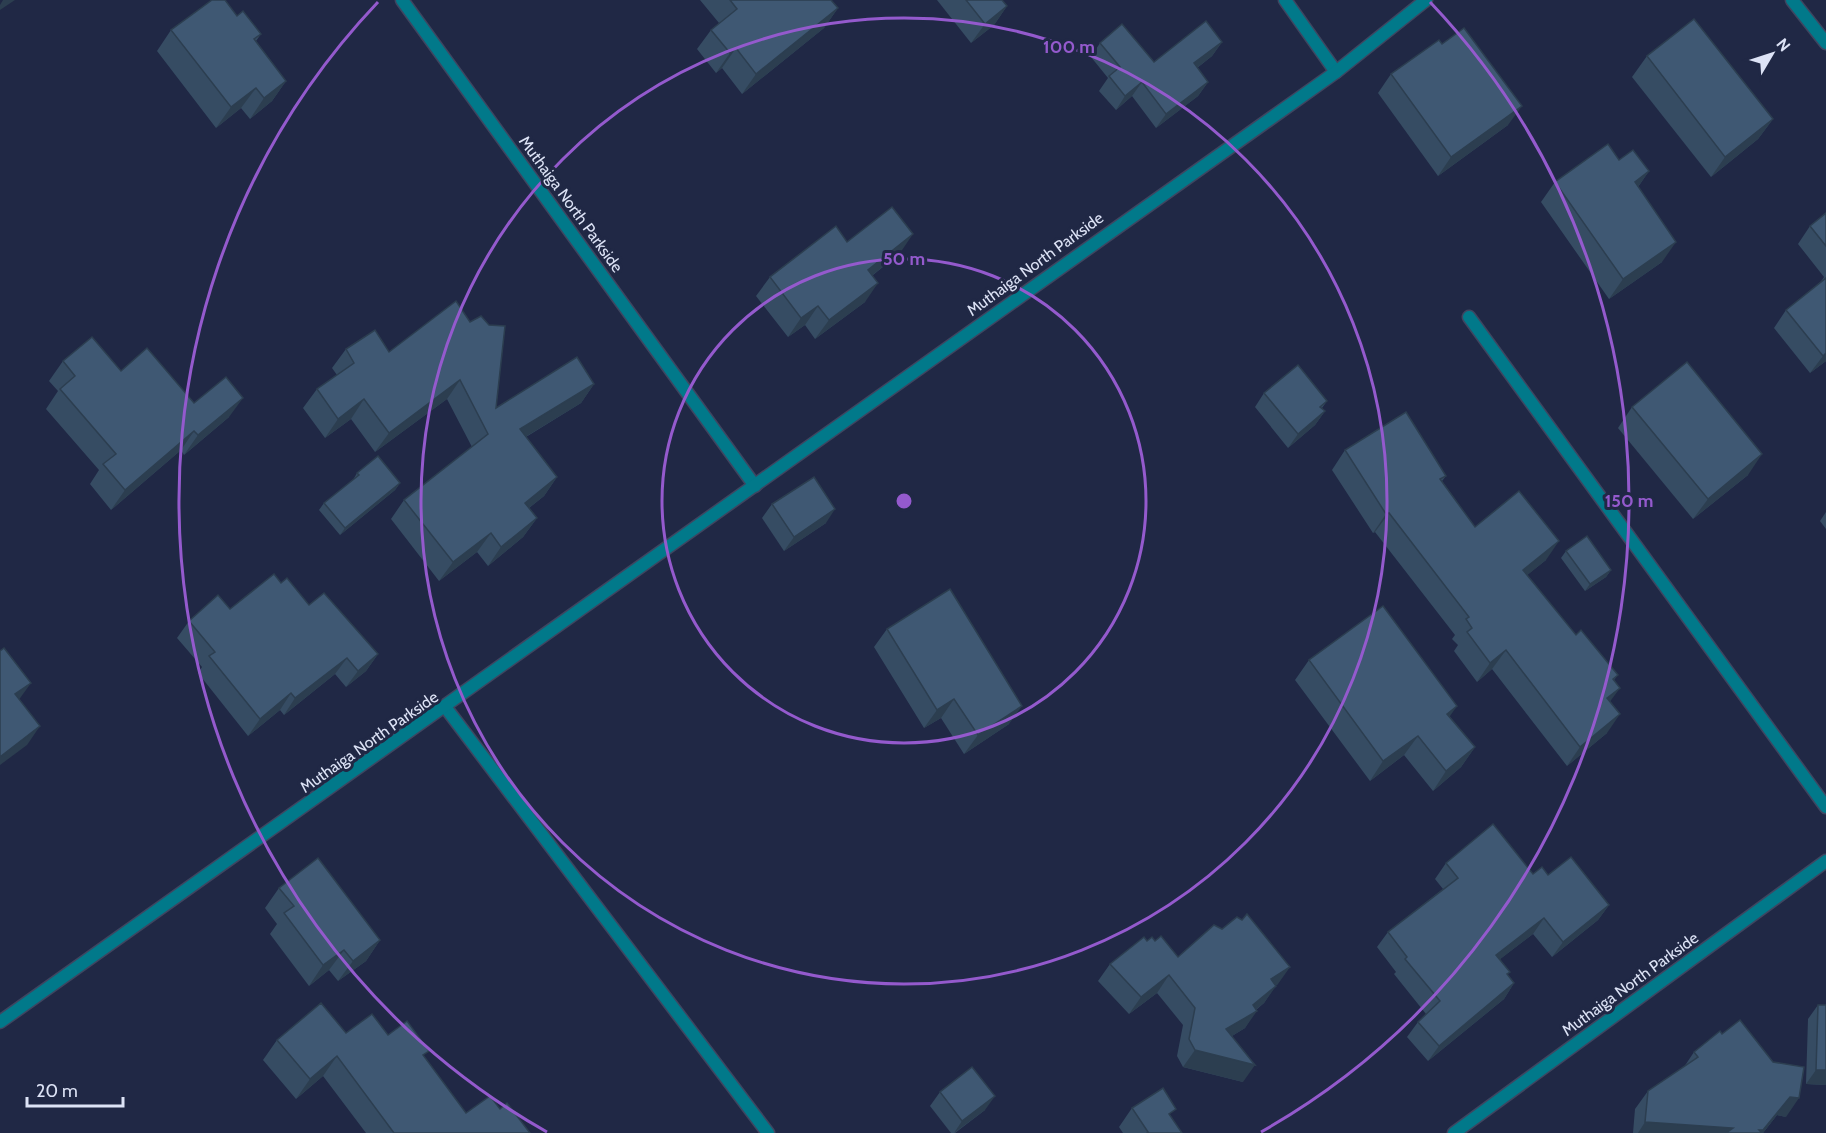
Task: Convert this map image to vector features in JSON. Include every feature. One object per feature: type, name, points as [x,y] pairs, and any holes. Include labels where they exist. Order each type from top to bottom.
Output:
[{"type":"street","name":"Muthaiga North Parkside","points":[[402,0],[755,486]]},
{"type":"street","points":[[1285,0],[1336,72]]},
{"type":"street","name":"Muthaiga North Parkside","points":[[0,1022],[446,708],[1155,198],[1336,72],[1426,0]]},
{"type":"street","points":[[1792,0],[1826,44]]},
{"type":"street","points":[[1469,317],[1826,807]]},
{"type":"street","points":[[446,708],[768,1133]]},
{"type":"street","name":"Muthaiga North Parkside","points":[[1454,1133],[1826,861]]},
{"type":"building","points":[[212,0],[225,0],[237,16],[243,11],[261,34],[254,39],[286,81],[264,98],[256,88],[231,107],[171,30]]},
{"type":"building","points":[[730,0],[831,0],[838,8],[756,74],[736,48],[730,53],[711,30],[737,9]]},
{"type":"building","points":[[966,0],[1002,0],[1007,6],[985,24]]},
{"type":"building","points":[[1694,19],[1773,119],[1725,157],[1647,56]]},
{"type":"building","points":[[1206,21],[1222,42],[1194,63],[1208,82],[1166,114],[1142,82],[1125,96],[1109,76],[1120,67],[1100,43],[1122,24],[1154,62]]},
{"type":"building","points":[[1464,28],[1522,106],[1451,157],[1391,74],[1439,40],[1442,44]]},
{"type":"building","points":[[1608,144],[1619,160],[1633,150],[1649,171],[1635,182],[1676,242],[1623,279],[1555,182]]},
{"type":"building","points":[[892,207],[913,234],[868,270],[878,283],[829,320],[818,306],[801,318],[770,277],[836,226],[847,242]]},
{"type":"building","points":[[1826,213],[1826,246],[1810,226]]},
{"type":"building","points":[[1826,278],[1826,353],[1823,356],[1786,310]]},
{"type":"building","points":[[456,301],[470,322],[481,316],[489,325],[505,326],[496,408],[577,357],[594,384],[520,429],[557,477],[525,503],[537,518],[501,547],[491,533],[453,562],[404,500],[488,434],[460,380],[389,433],[364,399],[338,419],[317,389],[354,363],[346,349],[375,330],[389,352]]},
{"type":"building","points":[[92,337],[121,371],[147,348],[194,403],[226,377],[243,398],[198,435],[194,431],[125,490],[103,464],[116,454],[60,389],[75,376],[63,361]]},
{"type":"building","points":[[1687,362],[1762,454],[1708,499],[1632,407]]},
{"type":"building","points":[[1298,365],[1327,401],[1320,407],[1325,411],[1298,434],[1264,393]]},
{"type":"building","points":[[1406,412],[1446,476],[1440,479],[1475,527],[1519,491],[1559,541],[1523,570],[1576,635],[1581,630],[1618,675],[1613,679],[1620,688],[1607,698],[1620,714],[1580,747],[1506,650],[1490,663],[1467,632],[1472,628],[1466,619],[1469,617],[1389,513],[1386,514],[1345,450]]},
{"type":"building","points":[[378,456],[400,483],[345,528],[324,503],[359,475],[357,473]]},
{"type":"building","points":[[814,477],[835,509],[794,537],[772,504]]},
{"type":"building","points":[[1587,536],[1611,570],[1590,584],[1566,551]]},
{"type":"building","points":[[274,574],[281,583],[287,578],[309,605],[324,593],[378,654],[358,671],[347,658],[295,698],[291,693],[260,719],[209,656],[215,652],[189,621],[218,595],[230,609]]},
{"type":"building","points":[[950,589],[1022,706],[978,735],[954,699],[937,710],[887,629]]},
{"type":"building","points":[[1383,606],[1457,706],[1447,714],[1475,747],[1446,771],[1418,736],[1383,761],[1309,660]]},
{"type":"building","points":[[4,648],[31,683],[15,694],[40,726],[0,757],[0,651]]},
{"type":"building","points":[[1493,824],[1533,874],[1542,867],[1548,875],[1571,857],[1609,905],[1563,942],[1544,918],[1496,955],[1510,972],[1507,974],[1514,983],[1439,1046],[1418,1022],[1440,1001],[1405,959],[1407,957],[1388,932],[1458,878],[1446,863]]},
{"type":"building","points":[[318,858],[380,940],[353,961],[344,950],[323,965],[284,913],[294,906],[279,888]]},
{"type":"building","points":[[1247,914],[1290,967],[1271,979],[1276,986],[1253,1005],[1257,1011],[1226,1029],[1255,1065],[1195,1050],[1189,1039],[1195,1008],[1169,975],[1141,997],[1110,964],[1144,937],[1147,941],[1152,937],[1155,941],[1161,936],[1178,957],[1214,925],[1222,929],[1237,917],[1242,920]]},
{"type":"building","points":[[321,1003],[346,1033],[372,1014],[388,1035],[407,1021],[429,1051],[423,1055],[466,1113],[490,1096],[500,1109],[507,1103],[530,1133],[394,1133],[337,1056],[310,1079],[277,1040]]},
{"type":"building","points":[[1818,1005],[1826,1005],[1826,1070],[1816,1070]]},
{"type":"building","points":[[1740,1020],[1773,1062],[1804,1067],[1799,1098],[1790,1097],[1763,1130],[1759,1130],[1762,1133],[1726,1133],[1733,1128],[1645,1122],[1648,1091],[1698,1057],[1694,1052],[1720,1031],[1722,1034]]},
{"type":"building","points":[[972,1067],[995,1096],[962,1121],[940,1092]]},
{"type":"building","points":[[1163,1088],[1176,1109],[1169,1114],[1182,1133],[1147,1133],[1132,1108]]}]
